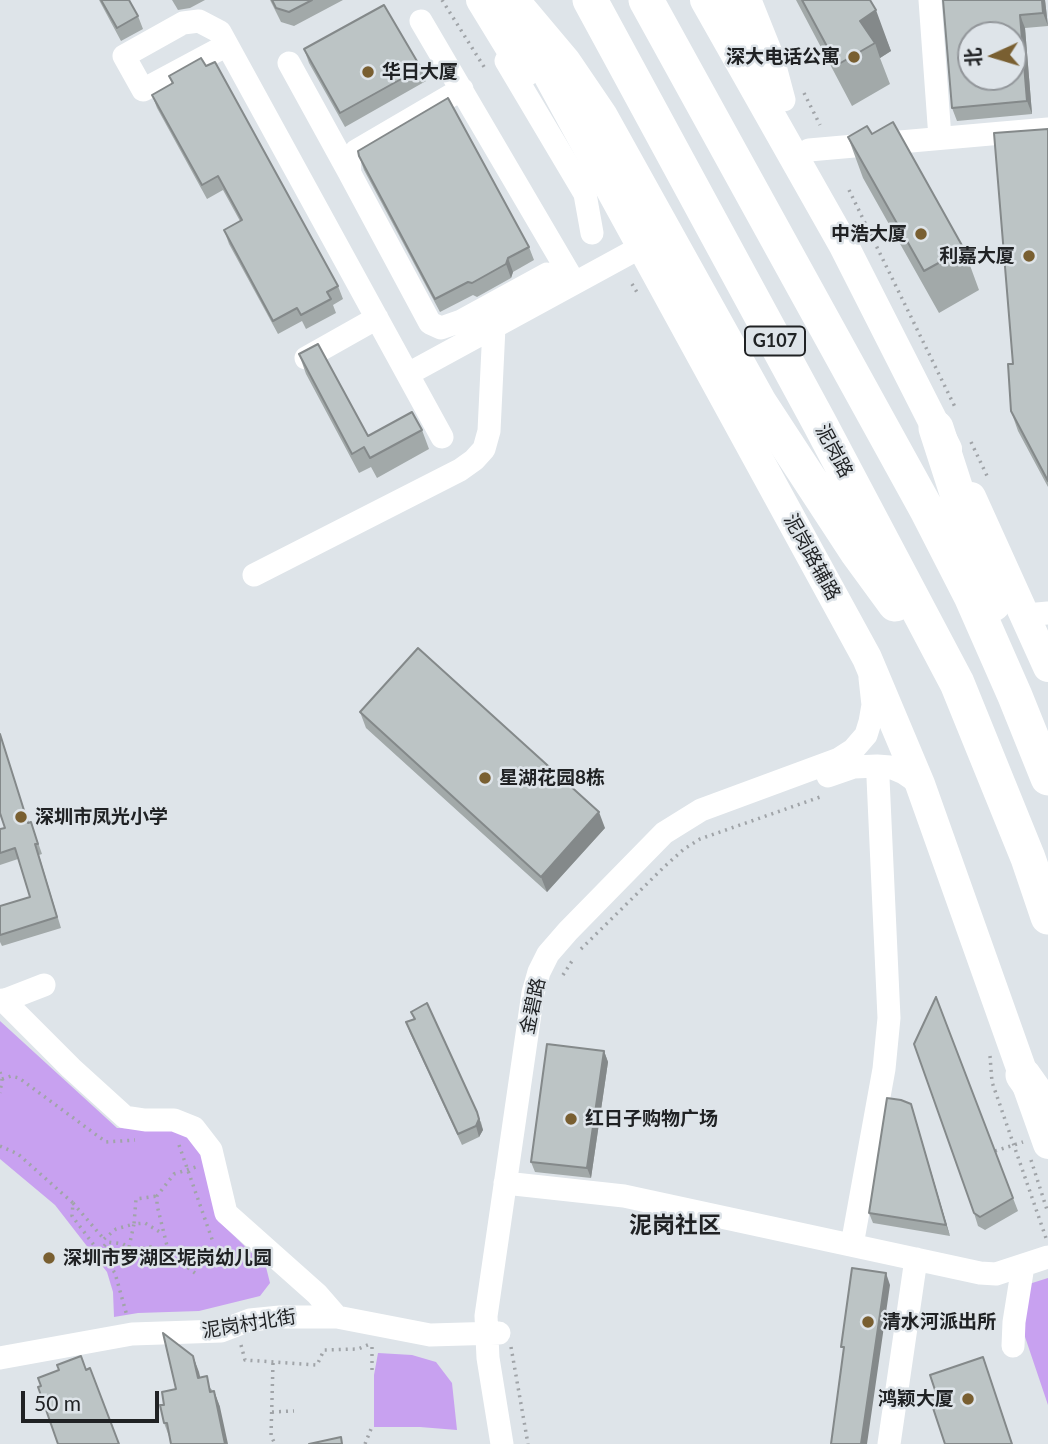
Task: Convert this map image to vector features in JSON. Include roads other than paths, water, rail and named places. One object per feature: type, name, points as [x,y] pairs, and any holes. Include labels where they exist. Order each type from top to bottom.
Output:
[{"type":"highway","points":[[509,0],[564,63],[600,116],[759,402],[850,542],[957,683]]},
{"type":"highway","name":"泥岗路","points":[[590,0],[957,683],[1028,859],[1048,917]]},
{"type":"highway","name":"G107","points":[[646,0],[927,510],[971,596],[1048,779]]},
{"type":"highway","points":[[936,428],[996,613],[1015,696]]},
{"type":"highway","points":[[1008,1079],[1048,1110]]},
{"type":"main road","points":[[481,0],[583,173],[635,236]]},
{"type":"main road","name":"泥岗路辅路","points":[[509,0],[635,236],[867,658],[920,784],[1008,1079],[1048,1144]]},
{"type":"main road","points":[[705,0],[843,244],[936,428],[1037,614],[1048,667]]},
{"type":"main road","points":[[730,0],[809,150],[843,244]]},
{"type":"street","points":[[464,0],[505,60],[584,194],[592,233]]},
{"type":"street","points":[[750,0],[772,55],[784,100]]},
{"type":"street","points":[[930,0],[940,138]]},
{"type":"street","points":[[421,21],[574,282]]},
{"type":"street","points":[[227,45],[442,437]]},
{"type":"street","points":[[289,64],[430,323],[441,328],[461,321],[547,274],[574,282]]},
{"type":"street","points":[[349,174],[349,160],[356,151],[462,89]]},
{"type":"street","points":[[809,150],[1048,130]]},
{"type":"street","points":[[408,374],[574,282],[635,236],[584,194]]},
{"type":"street","points":[[306,358],[377,318]]},
{"type":"street","points":[[254,575],[460,470],[474,460],[484,449],[489,431],[494,327]]},
{"type":"street","name":"金碧路","points":[[510,1183],[533,993],[548,954],[664,833],[701,810],[817,768],[853,750],[866,735],[873,705],[867,658]]},
{"type":"street","name":"金碧路","points":[[514,1444],[499,1337],[486,1316],[547,983],[563,954],[654,858],[670,843],[705,820],[854,767],[890,767],[920,784]]},
{"type":"street","points":[[852,1245],[884,1069],[890,1018],[878,778]]},
{"type":"street","points":[[44,985],[2,1001],[125,1117],[174,1120],[194,1128],[211,1150],[226,1213],[317,1294],[337,1317]]},
{"type":"street","points":[[510,1183],[624,1196],[980,1273],[996,1274],[1048,1257]]},
{"type":"street","points":[[889,1444],[916,1259]]},
{"type":"street","points":[[1013,1346],[1023,1266]]},
{"type":"street","name":"泥岗村北街","points":[[0,1358],[132,1334],[221,1331],[250,1320],[280,1317],[337,1317],[414,1333],[499,1337]]},
{"type":"street","name":"金碧路","points":[[499,1337],[488,1358],[502,1444]]},
{"type":"place","name":"深大电话公寓","points":[[854,57]]},
{"type":"place","name":"华日大厦","points":[[368,72]]},
{"type":"place","name":"中浩大厦","points":[[921,234]]},
{"type":"place","name":"利嘉大厦","points":[[1029,256]]},
{"type":"place","name":"星湖花园8栋","points":[[485,778]]},
{"type":"place","name":"深圳市凤光小学","points":[[21,817]]},
{"type":"place","name":"红日子购物广场","points":[[571,1119]]},
{"type":"place","name":"深圳市罗湖区坭岗幼儿园","points":[[49,1258]]},
{"type":"place","name":"清水河派出所","points":[[868,1322]]},
{"type":"place","name":"鸿颖大厦","points":[[968,1399]]},
{"type":"district","name":"泥岗社区","points":[[675,1226]]}]
